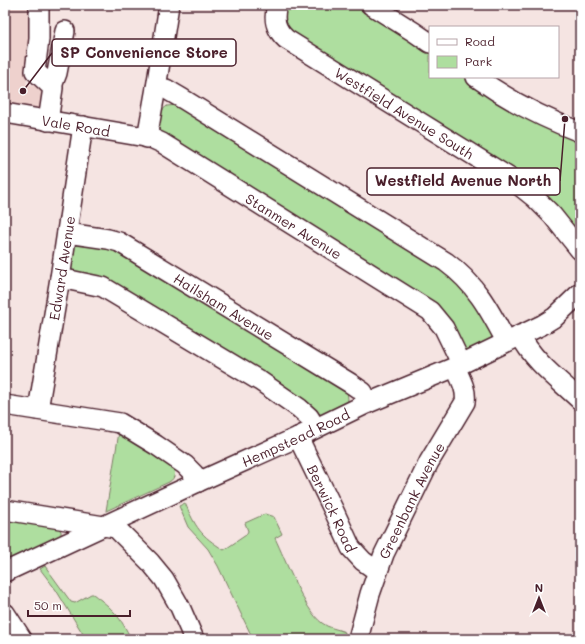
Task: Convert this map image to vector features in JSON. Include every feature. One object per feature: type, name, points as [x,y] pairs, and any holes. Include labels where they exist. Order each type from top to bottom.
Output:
[{"type":"street","points":[[39,5],[39,39],[35,71],[52,86]]},
{"type":"street","points":[[147,138],[169,5]]},
{"type":"street","name":"Westfield Avenue South","points":[[277,5],[275,17],[277,29],[286,39],[510,178],[535,198],[552,215],[580,250]]},
{"type":"street","points":[[371,5],[429,42]]},
{"type":"street","points":[[48,121],[53,88],[52,86],[57,73],[65,31]]},
{"type":"street","points":[[477,78],[490,87],[538,114],[580,132]]},
{"type":"street","points":[[156,88],[166,89],[183,99],[446,262],[464,277],[477,292],[490,312],[513,338],[525,345],[539,362],[580,400]]},
{"type":"street","name":"Vale Road","points":[[5,113],[147,138]]},
{"type":"street","name":"Edward Avenue","points":[[38,410],[83,126]]},
{"type":"street","name":"Stanmer Avenue","points":[[147,138],[162,143],[426,309],[436,317],[444,328],[458,365]]},
{"type":"street","name":"Hailsham Avenue","points":[[67,233],[108,239],[122,243],[350,383],[363,392],[368,403]]},
{"type":"street","points":[[60,278],[100,285],[107,289],[260,381],[299,408],[309,417],[316,428]]},
{"type":"street","name":"Hempstead Road","points":[[5,572],[298,437],[368,403],[458,365],[542,325],[555,317],[580,293]]},
{"type":"street","name":"Greenbank Avenue","points":[[358,639],[377,571],[429,462],[465,402],[466,396],[458,365]]},
{"type":"street","points":[[5,404],[114,421],[126,426],[185,465],[194,474],[198,482]]},
{"type":"street","name":"Berwick Road","points":[[298,437],[351,548],[363,561],[377,571]]},
{"type":"street","points":[[5,510],[102,527],[116,528],[150,562],[164,579],[180,607],[194,639]]},
{"type":"street","points":[[5,613],[22,639]]},
{"type":"shaded area","points":[[5,5],[33,5],[34,37],[26,84],[48,88],[44,111],[5,105]]},
{"type":"green space","points":[[286,5],[358,5],[429,51],[429,78],[466,78],[480,88],[580,138],[580,239],[289,33],[283,20]]},
{"type":"green space","points":[[177,105],[467,286],[495,339],[471,350],[463,348],[456,334],[158,132],[157,129],[161,111],[167,106]]},
{"type":"green space","points":[[76,243],[115,245],[347,390],[347,406],[323,415],[319,414],[108,282],[72,271],[70,268],[73,245]]},
{"type":"green space","points":[[119,432],[171,465],[174,470],[174,474],[173,478],[169,482],[106,511]]},
{"type":"green space","points":[[185,503],[192,519],[204,535],[224,550],[246,535],[248,531],[245,523],[265,514],[274,517],[282,534],[275,538],[308,607],[324,625],[345,632],[343,639],[253,639],[218,566],[208,549],[188,527],[179,506]]},
{"type":"green space","points":[[5,518],[57,527],[61,531],[61,536],[5,565]]},
{"type":"green space","points":[[45,566],[71,602],[75,603],[93,594],[106,604],[115,614],[123,624],[131,639],[86,639],[56,590],[40,569]]},
{"type":"place","name":"SP Convenience Store","points":[[23,91]]},
{"type":"place","name":"Westfield Avenue North","points":[[565,119]]}]
